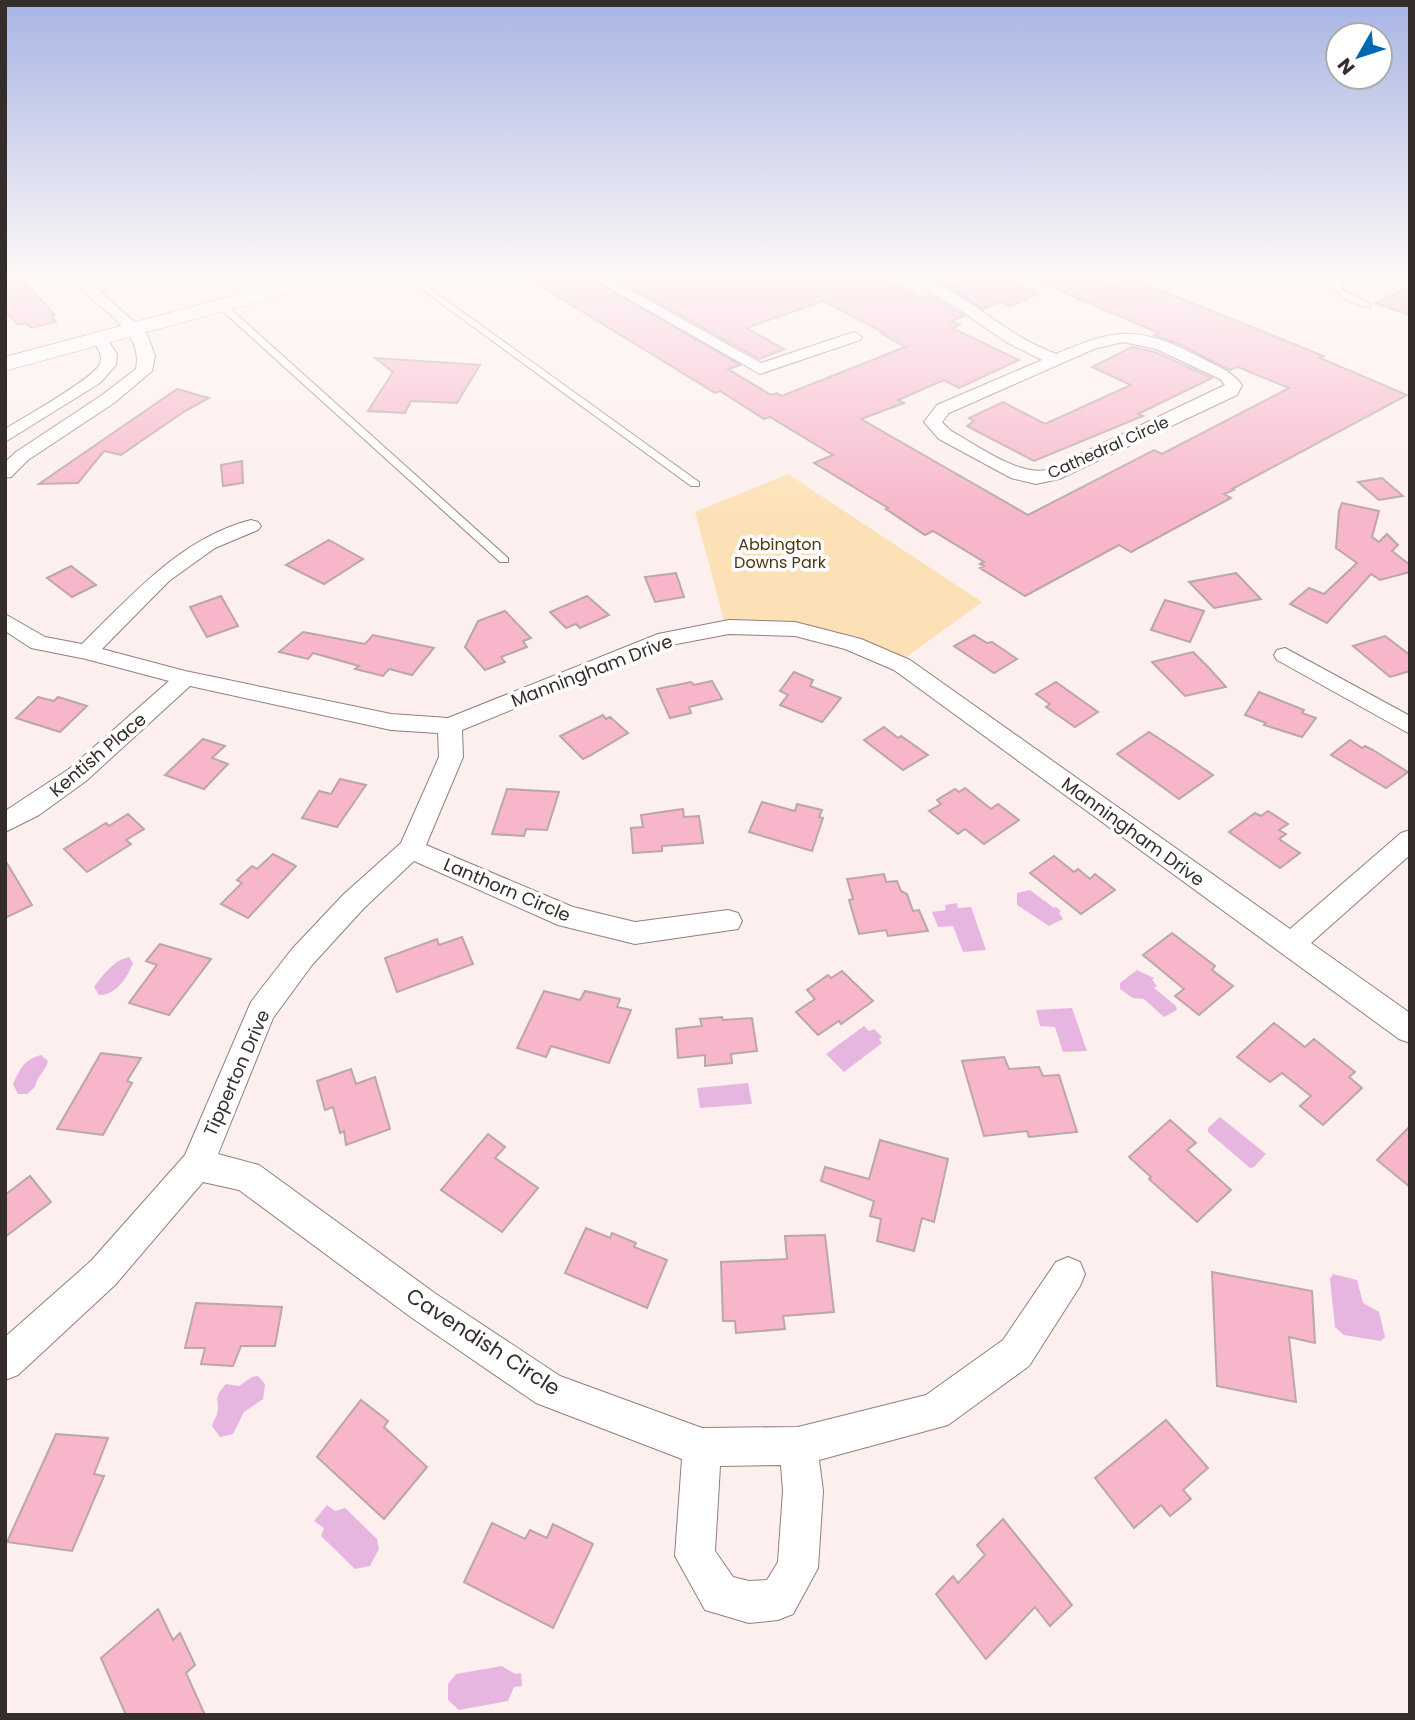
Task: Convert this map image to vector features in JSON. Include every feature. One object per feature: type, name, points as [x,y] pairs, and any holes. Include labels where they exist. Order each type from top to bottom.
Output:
[{"type":"main road","points":[[5,364],[30,357]]},
{"type":"street","points":[[5,437],[94,380],[108,365],[109,357]]},
{"type":"street","points":[[5,473],[22,456],[108,399],[144,371],[147,357]]},
{"type":"street","points":[[739,357],[760,369],[794,357]]},
{"type":"street","points":[[1049,357],[1055,360]]},
{"type":"street","name":"Cathedral Circle","points":[[1062,357],[943,409],[933,422],[945,435],[1017,474],[1036,478],[1052,475],[1231,391],[1234,386],[1226,376],[1185,357]]},
{"type":"street","points":[[87,652],[162,577],[208,544],[251,526]]},
{"type":"street","name":"Manningham Drive","points":[[5,621],[39,643],[87,652],[185,678],[391,722],[450,726],[666,639],[729,627],[794,629],[853,644],[902,665],[1410,1030]]},
{"type":"street","points":[[1285,655],[1410,726]]},
{"type":"street","name":"Kentish Place","points":[[5,823],[31,809],[86,769],[185,678]]},
{"type":"street","name":"Tipperton Drive","points":[[5,1362],[103,1273],[197,1165],[261,1011],[302,957],[345,910],[411,849],[451,757],[450,726]]},
{"type":"street","points":[[1290,945],[1410,840]]},
{"type":"street","name":"Lanthorn Circle","points":[[411,849],[568,917],[635,933],[728,920]]},
{"type":"street","name":"Cavendish Circle","points":[[197,1165],[247,1176],[424,1306],[549,1390],[702,1447],[798,1446],[935,1412],[1016,1353],[1068,1274]]},
{"type":"street","points":[[702,1447],[695,1556],[720,1595],[749,1602],[778,1599],[798,1568],[803,1491],[798,1446]]},
{"type":"lane","points":[[279,357],[504,560]]},
{"type":"lane","points":[[520,357],[695,484]]},
{"type":"green space","name":"Abbington Downs Park","points":[[788,474],[982,602],[905,658],[861,640],[817,628],[749,620],[724,620],[695,512]]},
{"type":"shaded area","points":[[1030,890],[1061,911],[1059,913],[1063,919],[1049,926],[1017,905],[1017,893]]},
{"type":"shaded area","points":[[957,903],[958,908],[971,907],[986,950],[963,952],[953,926],[938,927],[932,912],[946,910],[945,905]]},
{"type":"shaded area","points":[[129,957],[133,963],[124,980],[110,992],[99,995],[94,987],[101,978],[114,965]]},
{"type":"shaded area","points":[[1137,970],[1154,978],[1152,980],[1157,986],[1154,988],[1176,1006],[1177,1010],[1164,1017],[1144,999],[1133,998],[1120,989],[1120,983]]},
{"type":"shaded area","points":[[1072,1008],[1087,1051],[1063,1052],[1055,1027],[1040,1026],[1036,1010]]},
{"type":"shaded area","points":[[864,1026],[869,1031],[874,1029],[882,1037],[879,1039],[882,1043],[844,1072],[826,1054]]},
{"type":"shaded area","points":[[41,1055],[48,1061],[35,1087],[27,1094],[18,1094],[13,1084],[21,1069],[30,1059]]},
{"type":"shaded area","points":[[748,1083],[752,1104],[700,1108],[697,1088]]},
{"type":"shaded area","points":[[1220,1117],[1266,1154],[1254,1167],[1250,1168],[1208,1132],[1208,1128]]},
{"type":"shaded area","points":[[1333,1274],[1357,1280],[1363,1303],[1379,1312],[1385,1337],[1381,1341],[1344,1335],[1335,1327],[1330,1279]]},
{"type":"shaded area","points":[[258,1376],[265,1384],[263,1399],[244,1412],[233,1434],[220,1437],[212,1426],[217,1414],[219,1394],[226,1384],[239,1386]]},
{"type":"shaded area","points":[[327,1505],[335,1511],[345,1508],[377,1539],[379,1549],[370,1566],[355,1569],[321,1536],[324,1528],[314,1521]]},
{"type":"shaded area","points":[[502,1666],[515,1674],[521,1673],[522,1686],[514,1687],[508,1701],[459,1710],[448,1700],[448,1684],[456,1674]]},
{"type":"building","points":[[657,357],[727,357],[740,365],[728,369],[771,395],[777,393],[782,396],[879,357],[1013,357],[1019,360],[959,388],[944,380],[898,400],[904,403],[861,419],[1028,515],[1154,450],[1162,454],[1289,388],[1238,367],[1230,370],[1205,357],[1321,357],[1407,395],[1232,489],[1234,490],[1224,494],[1231,498],[1131,552],[1119,545],[1025,596],[980,568],[984,566],[980,564],[984,562],[933,531],[925,535],[886,509],[888,508],[814,463],[833,455],[770,417],[764,419],[720,391],[715,393]]},
{"type":"building","points":[[1111,357],[1167,357],[1212,378],[1138,414],[1143,416],[1034,461],[967,426],[974,421],[969,418],[1003,402],[1045,424],[1131,385],[1092,367]]},
{"type":"building","points":[[375,358],[480,365],[457,403],[411,401],[405,413],[368,411],[393,372]]},
{"type":"building","points":[[177,389],[209,398],[185,411],[121,455],[104,451],[78,483],[39,484]]},
{"type":"building","points":[[242,461],[243,483],[223,486],[221,465]]},
{"type":"building","points":[[1382,478],[1403,496],[1379,500],[1358,482]]},
{"type":"building","points":[[1342,503],[1379,511],[1372,537],[1379,542],[1387,534],[1398,545],[1392,551],[1410,565],[1410,572],[1380,580],[1371,574],[1327,623],[1290,604],[1309,588],[1324,594],[1357,563],[1336,548]]},
{"type":"building","points":[[329,540],[363,559],[324,584],[286,565]]},
{"type":"building","points":[[71,566],[96,585],[72,597],[47,578]]},
{"type":"building","points":[[676,573],[684,597],[655,602],[645,577]]},
{"type":"building","points":[[1236,573],[1261,599],[1214,608],[1189,582]]},
{"type":"building","points":[[221,596],[238,626],[207,637],[190,607]]},
{"type":"building","points":[[587,596],[609,615],[580,628],[576,624],[566,628],[550,612]]},
{"type":"building","points":[[1165,600],[1204,611],[1190,642],[1151,630]]},
{"type":"building","points":[[505,611],[531,638],[523,641],[527,647],[501,657],[505,662],[485,670],[465,647],[478,621]]},
{"type":"building","points":[[303,632],[365,644],[373,635],[434,648],[412,675],[389,669],[383,676],[313,653],[308,659],[279,652]]},
{"type":"building","points":[[974,635],[987,643],[992,642],[1017,659],[994,673],[954,646]]},
{"type":"building","points":[[1385,636],[1410,655],[1410,671],[1390,677],[1353,646]]},
{"type":"building","points":[[1193,652],[1226,687],[1185,696],[1152,662]]},
{"type":"building","points":[[794,672],[813,680],[810,686],[841,698],[822,722],[780,705],[788,695],[780,691]]},
{"type":"building","points":[[712,681],[722,699],[689,707],[691,713],[670,718],[657,689]]},
{"type":"building","points":[[1056,682],[1098,712],[1075,727],[1046,707],[1050,704],[1036,694]]},
{"type":"building","points":[[1259,692],[1304,710],[1302,713],[1316,718],[1302,737],[1264,725],[1266,723],[1245,715]]},
{"type":"building","points":[[38,697],[54,701],[58,697],[87,706],[60,732],[16,718]]},
{"type":"building","points":[[603,715],[606,719],[610,717],[628,733],[583,759],[560,736]]},
{"type":"building","points":[[884,727],[928,755],[903,770],[864,740]]},
{"type":"building","points":[[1149,732],[1213,775],[1179,799],[1117,754]]},
{"type":"building","points":[[203,739],[225,746],[212,758],[228,764],[204,789],[165,775]]},
{"type":"building","points":[[1350,740],[1362,748],[1365,746],[1373,750],[1408,772],[1386,788],[1331,755]]},
{"type":"building","points":[[340,779],[366,785],[337,827],[302,818],[319,791],[331,794]]},
{"type":"building","points":[[965,788],[991,809],[998,804],[1019,820],[984,844],[965,829],[958,834],[929,811],[941,804],[937,800],[955,789],[959,792]]},
{"type":"building","points":[[507,789],[559,792],[547,830],[526,829],[524,836],[492,834]]},
{"type":"building","points":[[762,802],[795,811],[797,804],[822,810],[819,817],[823,818],[812,851],[749,832]]},
{"type":"building","points":[[683,809],[684,817],[699,816],[703,843],[662,846],[662,851],[633,853],[631,828],[643,827],[641,815]]},
{"type":"building","points":[[1268,811],[1288,824],[1279,830],[1286,834],[1279,839],[1300,853],[1280,868],[1229,832],[1255,813],[1261,816]]},
{"type":"building","points":[[128,814],[144,829],[126,840],[131,844],[87,872],[64,849],[106,823],[109,826]]},
{"type":"building","points":[[273,854],[296,866],[248,918],[221,904],[242,883],[237,880],[252,866],[257,869]]},
{"type":"building","points":[[1054,856],[1074,872],[1078,869],[1090,879],[1095,874],[1115,890],[1081,914],[1030,873]]},
{"type":"building","points":[[5,860],[32,905],[5,918]]},
{"type":"building","points":[[884,874],[886,882],[897,881],[901,891],[907,894],[913,911],[919,910],[928,931],[888,936],[886,930],[859,934],[849,900],[853,899],[847,879]]},
{"type":"building","points":[[1172,933],[1215,966],[1212,970],[1233,986],[1199,1015],[1175,996],[1184,989],[1143,955]]},
{"type":"building","points":[[462,937],[473,964],[397,992],[385,958],[437,939],[439,945]]},
{"type":"building","points":[[160,944],[211,959],[169,1015],[129,1003],[157,965],[146,961]]},
{"type":"building","points":[[842,971],[873,1001],[841,1024],[839,1021],[818,1035],[796,1012],[815,999],[807,990],[828,975],[831,978]]},
{"type":"building","points":[[544,991],[580,1000],[585,991],[620,999],[617,1007],[631,1010],[609,1063],[551,1046],[546,1057],[517,1048]]},
{"type":"building","points":[[722,1017],[723,1020],[752,1018],[757,1051],[731,1054],[732,1063],[705,1066],[705,1055],[678,1058],[676,1029],[702,1026],[700,1019]]},
{"type":"building","points":[[1274,1023],[1305,1047],[1314,1039],[1355,1072],[1349,1077],[1362,1088],[1323,1125],[1300,1106],[1311,1096],[1282,1073],[1270,1082],[1237,1057]]},
{"type":"building","points":[[101,1053],[141,1058],[127,1081],[132,1083],[103,1135],[57,1129]]},
{"type":"building","points":[[1004,1057],[1009,1069],[1039,1067],[1043,1076],[1059,1075],[1077,1132],[1029,1137],[1027,1131],[984,1136],[962,1061]]},
{"type":"building","points":[[351,1069],[356,1084],[375,1077],[390,1129],[346,1145],[344,1131],[340,1133],[333,1107],[325,1110],[317,1081]]},
{"type":"building","points":[[1170,1120],[1196,1143],[1187,1150],[1231,1190],[1197,1222],[1129,1157]]},
{"type":"building","points":[[1410,1126],[1410,1187],[1377,1160]]},
{"type":"building","points":[[488,1134],[505,1147],[495,1158],[538,1188],[502,1232],[441,1190]]},
{"type":"building","points":[[880,1140],[948,1159],[934,1222],[922,1218],[914,1251],[877,1241],[881,1219],[870,1216],[874,1201],[821,1181],[825,1167],[869,1179]]},
{"type":"building","points":[[30,1176],[51,1202],[5,1237],[5,1195]]},
{"type":"building","points":[[586,1228],[610,1238],[612,1233],[636,1243],[634,1247],[667,1260],[647,1308],[565,1273]]},
{"type":"building","points":[[825,1235],[834,1312],[783,1316],[785,1329],[736,1333],[735,1321],[723,1321],[721,1262],[787,1259],[785,1236]]},
{"type":"building","points":[[1212,1272],[1312,1291],[1315,1343],[1289,1337],[1296,1402],[1217,1386]]},
{"type":"building","points":[[196,1303],[282,1307],[275,1346],[241,1346],[233,1366],[201,1364],[205,1348],[185,1348]]},
{"type":"building","points":[[361,1400],[388,1421],[384,1427],[427,1467],[384,1519],[317,1457]]},
{"type":"building","points":[[1166,1420],[1208,1468],[1183,1490],[1191,1499],[1170,1516],[1161,1505],[1134,1528],[1095,1478]]},
{"type":"building","points":[[56,1434],[108,1438],[94,1474],[104,1476],[72,1551],[7,1542]]},
{"type":"building","points":[[1003,1519],[1072,1605],[1050,1626],[1035,1607],[986,1659],[936,1594],[953,1576],[958,1583],[985,1555],[977,1545]]},
{"type":"building","points":[[492,1523],[525,1539],[530,1530],[547,1538],[553,1524],[593,1544],[553,1628],[464,1582]]},
{"type":"building","points":[[158,1609],[173,1640],[180,1633],[195,1665],[186,1673],[205,1715],[126,1715],[101,1658]]}]
